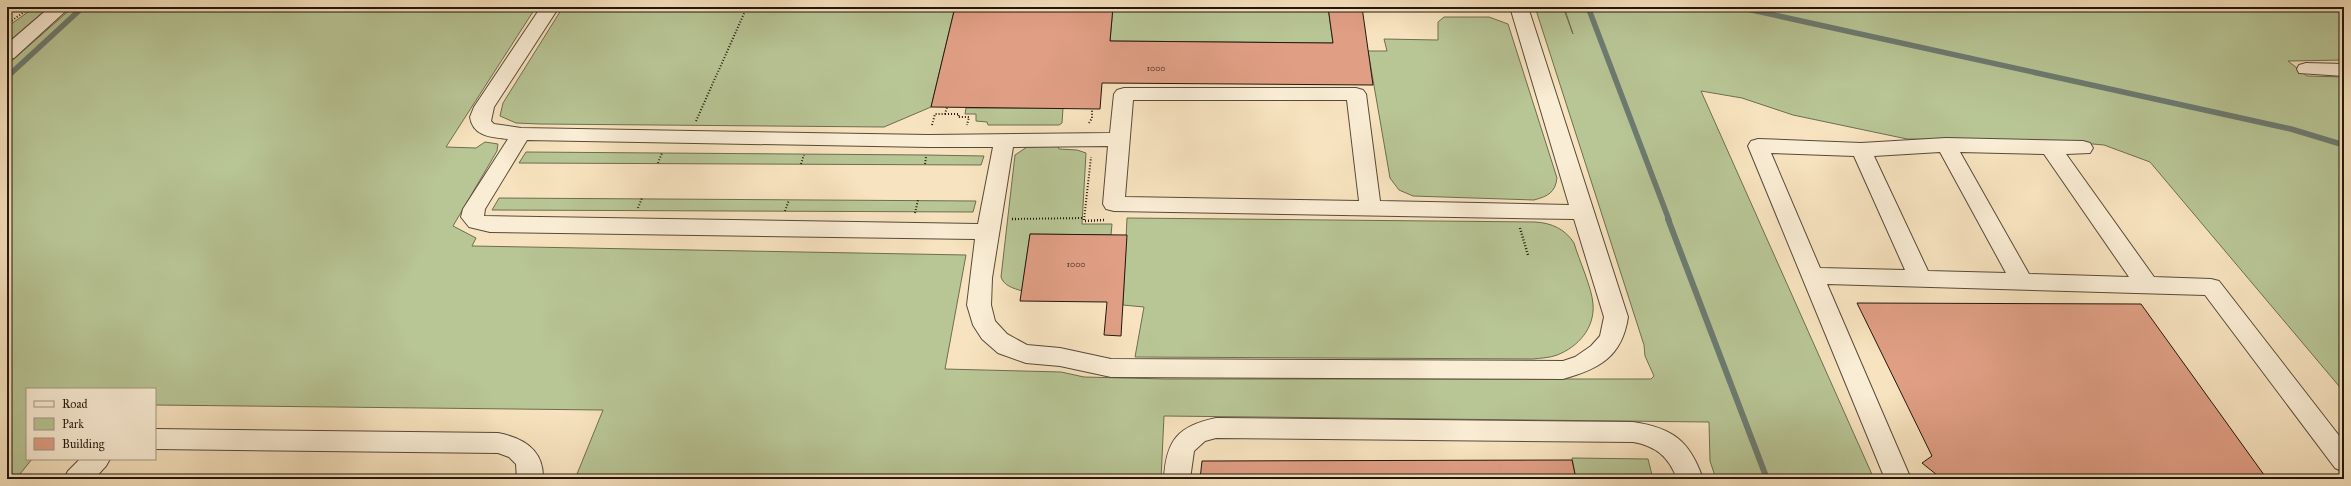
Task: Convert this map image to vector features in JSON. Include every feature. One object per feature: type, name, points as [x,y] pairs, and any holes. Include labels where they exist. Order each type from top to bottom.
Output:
[{"type":"street","points":[[7,54],[61,7]]},
{"type":"street","points":[[550,7],[480,117],[481,124],[489,130],[521,134],[929,141],[1119,139]]},
{"type":"street","points":[[1004,140],[987,232],[979,306],[983,322],[990,332],[1002,343],[1018,352],[1036,356],[1058,357],[1111,368],[1563,370],[1581,366],[1598,355],[1609,342],[1615,329],[1616,317],[1519,7]]},
{"type":"street","points":[[2306,69],[2344,70]]},
{"type":"street","points":[[1370,207],[1356,94],[1124,94],[1114,204],[1370,207],[1582,212]]},
{"type":"street","points":[[521,134],[474,209],[472,217],[477,222],[490,225],[987,232]]},
{"type":"street","points":[[1946,145],[2022,282]]},
{"type":"street","points":[[1898,479],[1758,146],[1861,150],[1946,145],[2083,148]]},
{"type":"street","points":[[2050,147],[2147,285]]},
{"type":"street","points":[[1861,150],[1920,279]]},
{"type":"street","points":[[1812,276],[2211,287],[2344,460]]},
{"type":"street","points":[[1177,479],[1178,459],[1182,446],[1190,436],[1216,428],[1633,432],[1661,439],[1673,447],[1682,458],[1690,479]]},
{"type":"street","points":[[156,439],[498,443],[512,445],[521,450],[530,464],[530,479]]},
{"type":"street","points":[[77,479],[96,460]]},
{"type":"path","points":[[7,24],[31,7]]},
{"type":"path","points":[[695,123],[747,7]]},
{"type":"path","points":[[945,114],[947,108]]},
{"type":"path","points":[[932,126],[935,114],[959,114],[958,117],[969,117],[967,127]]},
{"type":"path","points":[[1084,218],[1091,156],[1088,152]]},
{"type":"path","points":[[658,163],[662,153]]},
{"type":"path","points":[[801,164],[804,154]]},
{"type":"path","points":[[637,209],[642,198]]},
{"type":"path","points":[[786,210],[789,200]]},
{"type":"path","points":[[916,211],[918,200]]},
{"type":"path","points":[[1011,219],[1084,218],[1084,221],[1111,220]]},
{"type":"path","points":[[1518,224],[1528,254]]},
{"type":"green space","points":[[35,7],[49,7],[7,43],[7,27]]},
{"type":"green space","points":[[73,7],[536,7],[446,147],[476,148],[485,142],[498,144],[497,151],[453,226],[476,238],[472,246],[966,255],[945,369],[1061,372],[1084,377],[1166,379],[1651,379],[1654,376],[1645,356],[1644,345],[1535,7],[1563,7],[1573,34],[1564,7],[2344,7],[2344,60],[2288,61],[2307,76],[2344,77],[2344,392],[2150,162],[2104,145],[2058,141],[1907,139],[1793,115],[1742,98],[1701,91],[1874,479],[1716,479],[1710,461],[1709,422],[1164,416],[1161,479],[575,479],[603,410],[156,405],[156,388],[26,388],[26,460],[31,460],[16,479],[7,479],[7,65]]},
{"type":"green space","points":[[563,7],[955,7],[931,107],[884,127],[540,124],[516,123],[500,116],[503,103]]},
{"type":"green space","points":[[1113,7],[1328,7],[1333,43],[1110,41]]},
{"type":"green space","points":[[1444,17],[1489,17],[1508,24],[1557,178],[1555,187],[1547,195],[1534,200],[1413,196],[1399,190],[1390,178],[1368,51],[1387,51],[1384,39],[1438,40],[1438,22]]},
{"type":"green space","points":[[966,108],[1063,108],[1062,123],[1059,125],[988,125],[987,122],[976,121],[976,114],[965,114]]},
{"type":"green space","points":[[1058,146],[1059,149],[1077,150],[1086,153],[1082,224],[1112,224],[1111,235],[1030,234],[1022,291],[1012,288],[1004,283],[1001,277],[1015,155],[1027,147]]},
{"type":"green space","points":[[526,152],[984,156],[981,165],[519,163]]},
{"type":"green space","points":[[499,198],[976,201],[973,212],[492,210]]},
{"type":"green space","points":[[1127,218],[1535,222],[1552,225],[1562,230],[1574,243],[1588,282],[1592,297],[1593,313],[1584,336],[1572,347],[1554,356],[1533,359],[1135,357],[1144,307],[1123,305]]},
{"type":"green space","points":[[1572,458],[1648,459],[1653,479],[1576,479]]},
{"type":"building","points":[[955,7],[1113,7],[1110,41],[1333,43],[1328,7],[1362,7],[1373,85],[1102,83],[1100,109],[931,107]]},
{"type":"building","points":[[1030,234],[1127,235],[1121,336],[1104,335],[1107,302],[1020,301]]},
{"type":"building","points":[[1857,303],[2141,304],[2267,479],[1942,479],[1922,463],[1932,456]]},
{"type":"building","points":[[1572,460],[1576,479],[1200,479],[1202,461]]},
{"type":"waterway","points":[[7,77],[83,7]]},
{"type":"waterway","points":[[1588,7],[1669,220]]},
{"type":"waterway","points":[[1738,7],[2291,129],[2344,145]]},
{"type":"waterway","points":[[1668,219],[1767,479]]}]
